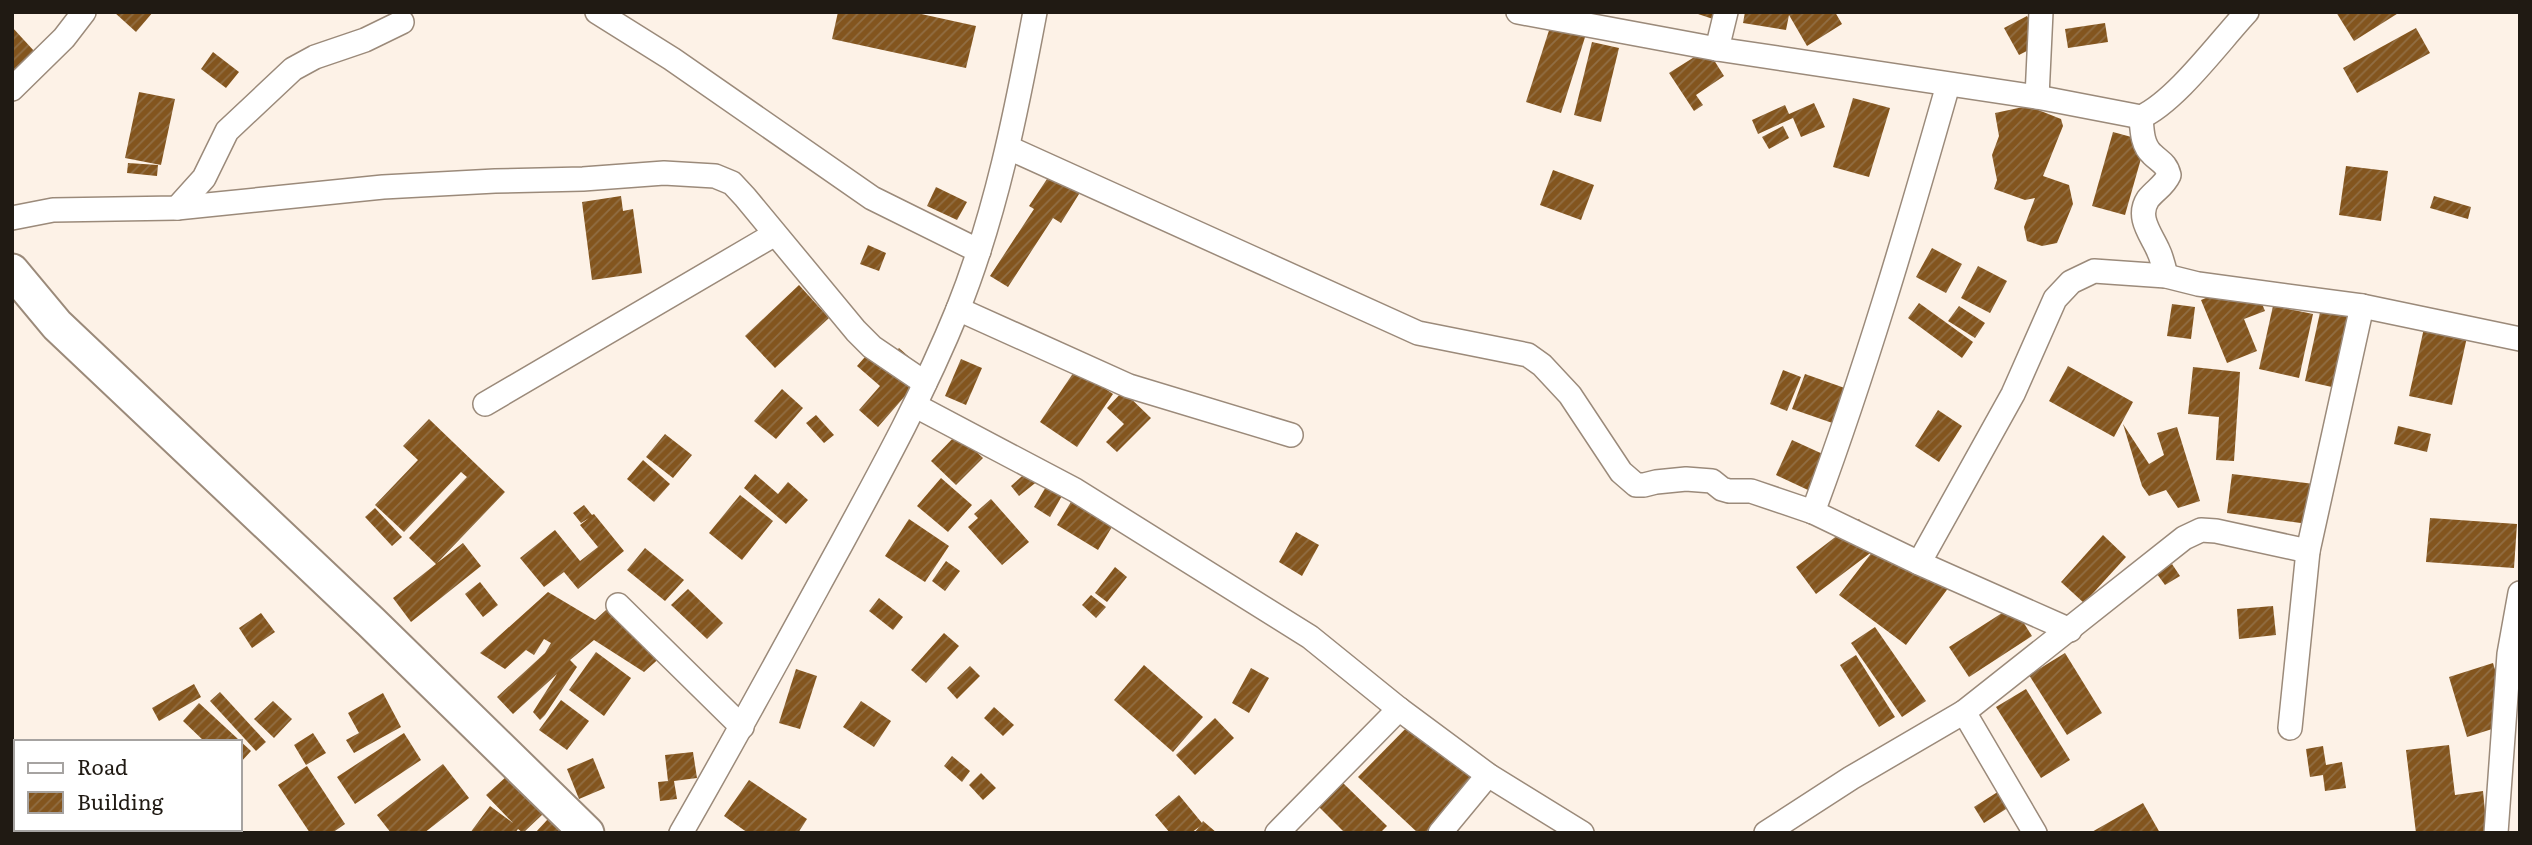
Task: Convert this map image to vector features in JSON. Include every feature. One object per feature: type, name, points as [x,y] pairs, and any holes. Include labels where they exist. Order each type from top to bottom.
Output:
[{"type":"main road","points":[[12,271],[57,326],[371,622],[587,833]]},
{"type":"street","points":[[12,89],[64,38],[84,12]]},
{"type":"street","points":[[597,12],[672,59],[872,198],[979,251]]},
{"type":"street","points":[[681,833],[742,727],[916,406],[958,309],[979,251],[1009,148],[1035,12]]},
{"type":"street","points":[[1518,12],[1717,49],[2037,97],[2141,117],[2155,110],[2170,97],[2247,12]]},
{"type":"street","points":[[1717,49],[1726,12]]},
{"type":"street","points":[[2037,97],[2041,12]]},
{"type":"street","points":[[177,208],[204,178],[227,131],[293,69],[315,57],[365,40],[402,22]]},
{"type":"street","points":[[1813,512],[1853,400],[1906,232],[1948,85]]},
{"type":"street","points":[[2141,117],[2144,142],[2150,153],[2166,165],[2169,175],[2164,185],[2148,198],[2143,210],[2144,222],[2159,251],[2166,276]]},
{"type":"street","points":[[1009,148],[1418,333],[1528,355],[1542,365],[1570,395],[1621,471],[1636,485],[1686,479],[1712,481],[1722,489],[1751,491],[1813,512],[1919,563],[2070,630]]},
{"type":"street","points":[[12,218],[52,210],[177,208],[383,187],[664,173],[715,176],[732,183],[856,331],[872,346],[925,383]]},
{"type":"street","points":[[204,178],[231,202]]},
{"type":"street","points":[[485,404],[775,234]]},
{"type":"street","points":[[1919,563],[2013,394],[2054,299],[2071,282],[2094,271],[2166,276],[2198,284],[2362,306],[2520,340]]},
{"type":"street","points":[[2290,728],[2308,551],[2362,306]]},
{"type":"street","points":[[958,309],[1129,386],[1291,435]]},
{"type":"street","points":[[916,406],[1098,505],[1310,637],[1399,709],[1488,775],[1582,833]]},
{"type":"street","points":[[1766,833],[1851,778],[1964,712],[2184,538],[2201,530],[2217,531],[2308,551]]},
{"type":"street","points":[[2496,833],[2509,654],[2520,593]]},
{"type":"street","points":[[618,605],[742,727]]},
{"type":"street","points":[[1278,833],[1399,709]]},
{"type":"street","points":[[1964,712],[2035,833]]},
{"type":"street","points":[[1440,833],[1488,775]]},
{"type":"building","points":[[114,12],[153,12],[136,32]]},
{"type":"building","points":[[838,12],[912,12],[976,26],[966,68],[832,39]]},
{"type":"building","points":[[1692,12],[1721,12],[1719,21]]},
{"type":"building","points":[[1745,12],[1835,12],[1842,24],[1807,46],[1789,15],[1786,30],[1743,23]]},
{"type":"building","points":[[2336,12],[2400,12],[2354,41]]},
{"type":"building","points":[[2027,16],[2042,43],[2019,55],[2004,28]]},
{"type":"building","points":[[1552,21],[1587,31],[1561,113],[1526,102]]},
{"type":"building","points":[[2105,23],[2108,42],[2068,48],[2065,29]]},
{"type":"building","points":[[12,27],[35,52],[12,73]]},
{"type":"building","points":[[2416,28],[2430,53],[2357,93],[2343,68]]},
{"type":"building","points":[[1592,42],[1619,48],[1601,122],[1574,115]]},
{"type":"building","points":[[1707,49],[1724,76],[1696,95],[1703,105],[1694,111],[1669,73]]},
{"type":"building","points":[[213,52],[239,72],[226,88],[201,69]]},
{"type":"building","points":[[139,92],[175,99],[161,165],[125,158]]},
{"type":"building","points":[[1853,98],[1890,108],[1869,177],[1833,167]]},
{"type":"building","points":[[1814,103],[1825,127],[1801,137],[1793,118],[1758,134],[1752,120],[1785,105],[1789,114]]},
{"type":"building","points":[[2028,106],[2061,119],[2063,126],[2043,176],[2069,185],[2073,204],[2057,243],[2042,246],[2027,241],[2024,227],[2035,198],[2025,200],[1994,189],[1997,180],[1992,155],[1999,136],[1995,113]]},
{"type":"building","points":[[1783,126],[1789,138],[1769,149],[1762,137]]},
{"type":"building","points":[[2113,132],[2146,141],[2125,215],[2092,206]]},
{"type":"building","points":[[128,163],[158,165],[157,176],[127,173]]},
{"type":"building","points":[[2346,166],[2388,171],[2381,221],[2339,215]]},
{"type":"building","points":[[1055,167],[1084,186],[1061,223],[1053,218],[1008,287],[990,276],[1034,209],[1029,206]]},
{"type":"building","points":[[1553,170],[1594,185],[1581,220],[1540,205]]},
{"type":"building","points":[[936,187],[967,202],[957,220],[927,206]]},
{"type":"building","points":[[621,196],[623,211],[633,209],[642,273],[592,280],[582,202]]},
{"type":"building","points":[[2434,196],[2471,207],[2468,219],[2430,208]]},
{"type":"building","points":[[868,245],[886,253],[879,271],[860,264]]},
{"type":"building","points":[[1932,248],[1962,264],[1946,293],[1916,277]]},
{"type":"building","points":[[1978,266],[2007,281],[1990,313],[1961,298]]},
{"type":"building","points":[[2252,279],[2265,311],[2244,319],[2257,351],[2227,363],[2201,300]]},
{"type":"building","points":[[799,285],[829,318],[775,368],[745,336]]},
{"type":"building","points":[[1919,303],[1973,342],[1962,358],[1908,318]]},
{"type":"building","points":[[2172,304],[2195,307],[2191,339],[2167,336]]},
{"type":"building","points":[[1959,306],[1985,323],[1975,338],[1948,321]]},
{"type":"building","points":[[2273,306],[2313,314],[2299,378],[2259,369]]},
{"type":"building","points":[[2321,308],[2358,316],[2341,389],[2305,381]]},
{"type":"building","points":[[2426,319],[2469,328],[2452,405],[2409,396]]},
{"type":"building","points":[[899,348],[926,372],[878,427],[859,410],[880,386],[857,366],[872,349],[887,362]]},
{"type":"building","points":[[961,359],[982,368],[966,405],[945,396]]},
{"type":"building","points":[[2068,366],[2133,402],[2114,437],[2049,401]]},
{"type":"building","points":[[2193,367],[2240,372],[2234,461],[2216,460],[2219,417],[2188,414]]},
{"type":"building","points":[[1076,369],[1113,394],[1077,447],[1040,422]]},
{"type":"building","points":[[1783,370],[1801,377],[1787,411],[1770,404]]},
{"type":"building","points":[[1805,374],[1856,392],[1844,427],[1792,409]]},
{"type":"building","points":[[782,389],[803,408],[776,439],[754,421]]},
{"type":"building","points":[[1123,391],[1151,418],[1117,452],[1106,442],[1124,424],[1107,408]]},
{"type":"building","points":[[1938,410],[1962,426],[1939,462],[1915,446]]},
{"type":"building","points":[[816,415],[834,435],[824,443],[806,423]]},
{"type":"building","points":[[429,419],[505,492],[437,563],[463,543],[481,566],[411,622],[393,598],[436,564],[409,538],[467,477],[461,472],[404,532],[375,505],[418,460],[403,446]]},
{"type":"building","points":[[2123,424],[2149,464],[2164,455],[2157,433],[2177,427],[2200,501],[2178,508],[2166,490],[2149,496],[2142,486]]},
{"type":"building","points":[[2398,426],[2431,434],[2427,452],[2394,444]]},
{"type":"building","points":[[665,434],[692,455],[673,478],[646,457]]},
{"type":"building","points":[[957,434],[983,458],[956,485],[931,461]]},
{"type":"building","points":[[1792,440],[1825,455],[1808,490],[1776,475]]},
{"type":"building","points":[[643,460],[670,484],[654,502],[627,479]]},
{"type":"building","points":[[1030,469],[1039,480],[1019,496],[1011,486]]},
{"type":"building","points":[[755,474],[778,494],[788,482],[808,500],[786,524],[744,488]]},
{"type":"building","points":[[2232,474],[2314,484],[2308,524],[2227,513]]},
{"type":"building","points":[[941,478],[972,505],[948,532],[917,506]]},
{"type":"building","points":[[1047,485],[1063,494],[1050,517],[1034,507]]},
{"type":"building","points":[[1077,492],[1118,517],[1098,550],[1057,525]]},
{"type":"building","points":[[740,495],[773,521],[742,560],[709,533]]},
{"type":"building","points":[[991,499],[1029,542],[1002,565],[968,527],[978,518],[974,514]]},
{"type":"building","points":[[584,505],[624,551],[578,589],[564,572],[544,587],[520,558],[555,530],[580,561],[598,547],[580,525],[589,518],[581,523],[573,513]]},
{"type":"building","points":[[375,508],[402,537],[392,546],[365,517]]},
{"type":"building","points":[[2430,518],[2517,524],[2514,568],[2426,562]]},
{"type":"building","points":[[909,519],[949,546],[925,582],[885,556]]},
{"type":"building","points":[[1859,519],[1878,544],[1886,533],[1952,583],[1906,645],[1839,595],[1873,551],[1816,594],[1796,567]]},
{"type":"building","points":[[1296,532],[1319,545],[1302,576],[1279,562]]},
{"type":"building","points":[[2103,535],[2126,557],[2084,603],[2061,582]]},
{"type":"building","points":[[645,548],[684,580],[665,601],[627,570]]},
{"type":"building","points":[[946,561],[960,571],[945,591],[932,581]]},
{"type":"building","points":[[2172,564],[2180,576],[2165,585],[2157,574]]},
{"type":"building","points":[[1115,567],[1127,577],[1107,602],[1095,593]]},
{"type":"building","points":[[480,582],[498,605],[483,617],[465,594]]},
{"type":"building","points":[[688,589],[723,623],[707,639],[671,605]]},
{"type":"building","points":[[548,592],[595,620],[616,601],[664,654],[644,672],[594,640],[570,660],[577,667],[540,720],[533,712],[557,674],[513,714],[497,697],[545,653],[551,643],[544,639],[534,655],[526,650],[505,669],[480,653]]},
{"type":"building","points":[[1091,595],[1106,607],[1096,618],[1082,605]]},
{"type":"building","points":[[879,598],[903,617],[893,630],[869,611]]},
{"type":"building","points":[[2013,606],[2032,636],[1969,677],[1949,647]]},
{"type":"building","points":[[2273,606],[2276,635],[2239,639],[2237,609]]},
{"type":"building","points":[[261,613],[275,632],[252,648],[239,628]]},
{"type":"building","points":[[1875,627],[1926,701],[1902,717],[1851,643]]},
{"type":"building","points":[[944,633],[959,646],[926,683],[911,670]]},
{"type":"building","points":[[596,652],[631,678],[604,716],[569,690]]},
{"type":"building","points":[[2065,653],[2102,713],[2067,735],[2029,675]]},
{"type":"building","points":[[1856,655],[1895,717],[1879,727],[1840,665]]},
{"type":"building","points":[[2493,663],[2511,723],[2467,737],[2449,677]]},
{"type":"building","points":[[1144,665],[1203,717],[1173,752],[1114,700]]},
{"type":"building","points":[[970,666],[980,676],[957,699],[947,688]]},
{"type":"building","points":[[1251,668],[1269,678],[1249,713],[1232,703]]},
{"type":"building","points":[[796,669],[817,676],[800,729],[779,723]]},
{"type":"building","points":[[194,684],[201,697],[159,721],[152,708]]},
{"type":"building","points":[[2026,689],[2070,760],[2041,778],[1996,707]]},
{"type":"building","points":[[220,692],[266,742],[256,751],[210,701]]},
{"type":"building","points":[[383,693],[401,727],[354,753],[346,740],[359,733],[348,713]]},
{"type":"building","points":[[561,700],[589,721],[567,750],[539,730]]},
{"type":"building","points":[[273,701],[292,719],[274,738],[254,719]]},
{"type":"building","points":[[861,701],[891,721],[874,747],[843,727]]},
{"type":"building","points":[[199,703],[239,740],[203,740],[183,721]]},
{"type":"building","points":[[994,707],[1014,725],[1003,736],[984,718]]},
{"type":"building","points":[[1418,716],[1480,778],[1425,833],[1418,833],[1358,777]]},
{"type":"building","points":[[1215,718],[1234,738],[1195,775],[1176,755]]},
{"type":"building","points":[[313,733],[326,753],[306,765],[294,745]]},
{"type":"building","points":[[404,733],[421,760],[355,804],[337,777]]},
{"type":"building","points":[[242,743],[251,751],[242,761]]},
{"type":"building","points":[[2449,745],[2455,795],[2483,791],[2487,833],[2416,833],[2406,750]]},
{"type":"building","points":[[2323,746],[2326,765],[2342,762],[2346,788],[2325,791],[2323,775],[2310,777],[2306,749]]},
{"type":"building","points":[[693,752],[697,778],[674,781],[677,799],[660,801],[658,782],[668,781],[665,755]]},
{"type":"building","points":[[952,756],[970,771],[962,782],[944,766]]},
{"type":"building","points":[[593,758],[605,788],[579,799],[567,769]]},
{"type":"building","points":[[443,764],[469,798],[424,833],[391,833],[377,815]]},
{"type":"building","points":[[307,766],[345,824],[332,833],[310,833],[278,785]]},
{"type":"building","points":[[981,773],[996,788],[983,800],[969,785]]},
{"type":"building","points":[[507,776],[543,814],[523,833],[518,829],[515,833],[470,833],[490,806],[513,823],[486,795]]},
{"type":"building","points":[[749,780],[807,819],[798,833],[748,833],[724,816]]},
{"type":"building","points":[[1342,782],[1387,826],[1380,833],[1345,833],[1318,806]]},
{"type":"building","points":[[2007,786],[2017,802],[1984,823],[1974,807]]},
{"type":"building","points":[[1179,795],[1202,823],[1203,821],[1217,833],[1194,833],[1199,827],[1191,833],[1170,833],[1155,815]]},
{"type":"building","points":[[2143,803],[2160,833],[2090,833]]},
{"type":"building","points":[[548,819],[563,833],[535,833]]}]
